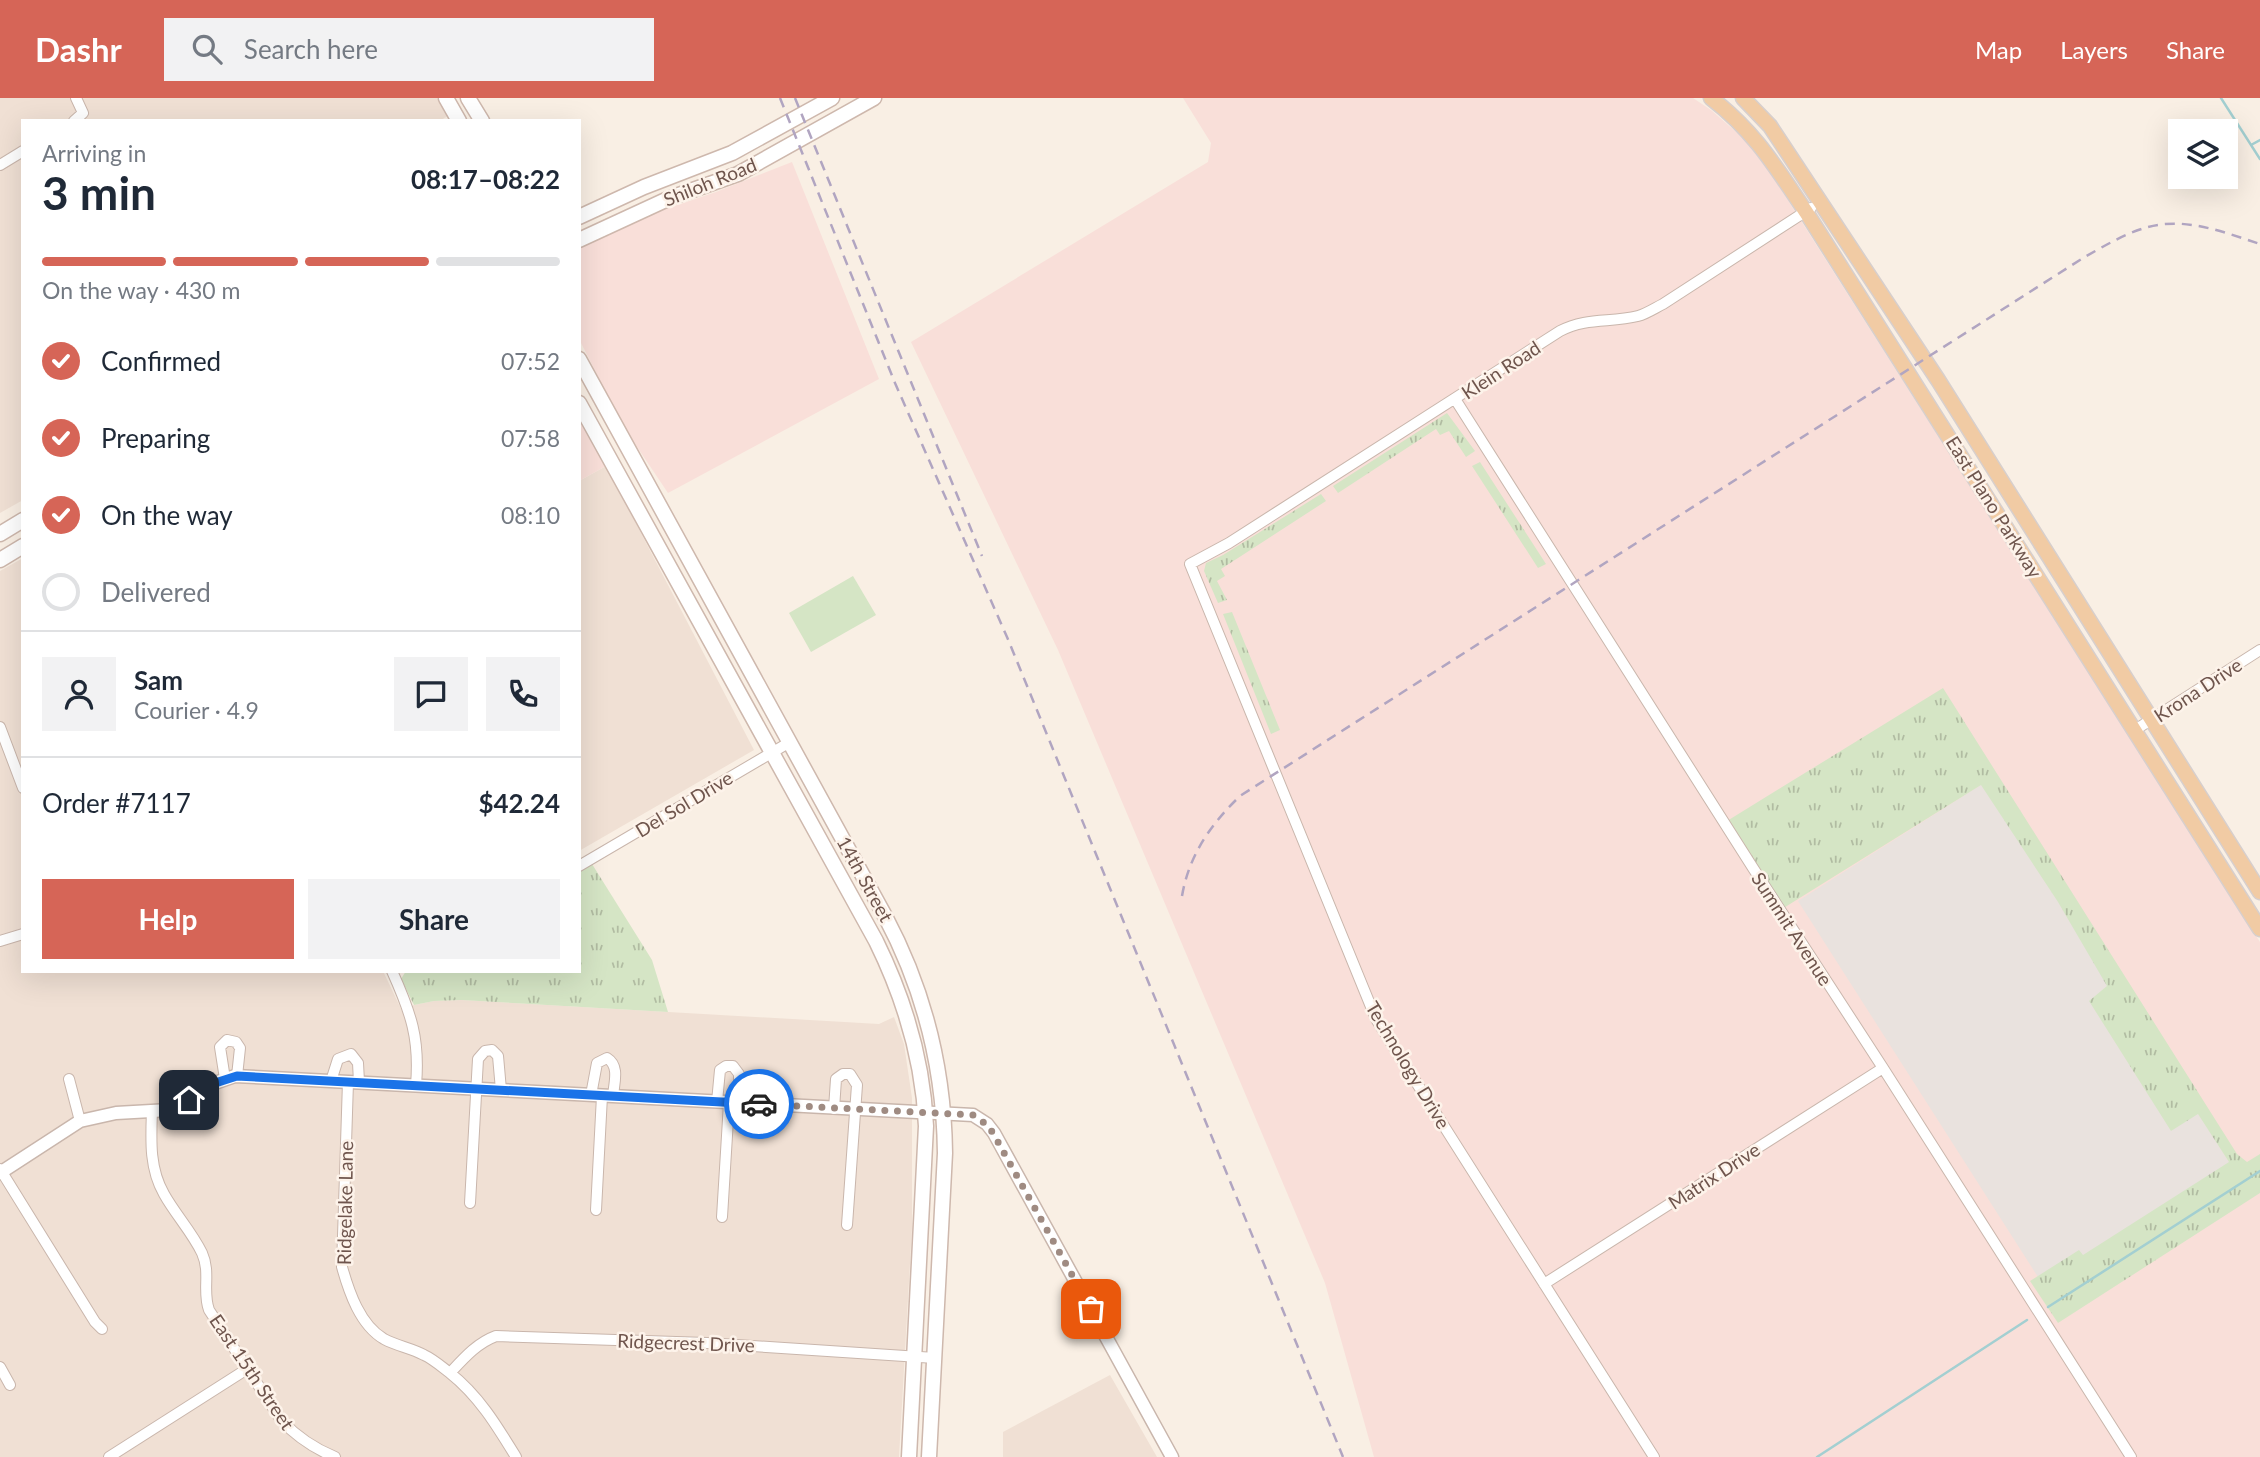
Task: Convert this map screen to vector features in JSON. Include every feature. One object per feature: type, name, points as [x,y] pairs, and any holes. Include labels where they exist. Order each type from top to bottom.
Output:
[{"type":"main road","points":[[446,98],[459,119]]},
{"type":"main road","points":[[468,98],[481,119]]},
{"type":"main road","name":"Shiloh Road","points":[[581,216],[630,192],[715,160],[756,141],[832,98]]},
{"type":"main road","name":"Shiloh Road","points":[[581,239],[670,198],[723,180],[762,162],[874,98]]},
{"type":"main road","name":"East Plano Parkway","points":[[1711,98],[1737,118],[1763,148],[1806,212],[2260,929]]},
{"type":"main road","name":"East Plano Parkway","points":[[1743,98],[1770,126],[1941,385],[2260,892]]},
{"type":"main road","points":[[715,160],[723,180]]},
{"type":"main road","name":"14th Street","points":[[581,363],[900,944],[923,1004],[936,1055],[945,1114],[945,1173],[929,1457]]},
{"type":"main road","points":[[1924,396],[1941,385]]},
{"type":"main road","name":"14th Street","points":[[581,407],[889,967],[906,1010],[920,1066],[926,1153],[909,1457]]},
{"type":"main road","points":[[607,453],[624,443]]},
{"type":"main road","points":[[1986,495],[2002,484]]},
{"type":"main road","points":[[0,534],[21,521]]},
{"type":"main road","points":[[0,560],[21,548]]},
{"type":"main road","points":[[681,589],[699,579]]},
{"type":"main road","points":[[2074,633],[2090,622]]},
{"type":"main road","points":[[2215,858],[2232,848]]},
{"type":"main road","points":[[837,871],[855,861]]},
{"type":"main road","points":[[906,1010],[923,1004]]},
{"type":"street","points":[[76,119],[83,113],[78,102]]},
{"type":"street","points":[[0,165],[21,152]]},
{"type":"street","name":"Klein Road","points":[[1190,564],[1572,325],[1592,320],[1640,316],[1663,304],[1821,202]]},
{"type":"street","name":"Summit Avenue","points":[[1455,399],[1752,868],[2131,1457]]},
{"type":"street","name":"Technology Drive","points":[[1190,564],[1376,1019],[1654,1457]]},
{"type":"street","name":"Krona Drive","points":[[2135,730],[2260,650]]},
{"type":"street","points":[[0,727],[21,783]]},
{"type":"street","name":"Del Sol Drive","points":[[581,865],[790,742]]},
{"type":"street","points":[[0,941],[21,935]]},
{"type":"street","points":[[394,973],[415,1035],[418,1059],[416,1086]]},
{"type":"street","points":[[470,1203],[478,1059],[480,1054],[489,1050],[498,1056],[500,1090]]},
{"type":"street","name":"Ridgelake Lane","points":[[331,1081],[338,1059],[351,1054],[358,1063],[354,1082],[341,1267],[349,1294],[368,1324],[383,1338],[424,1355],[472,1393],[489,1413],[516,1457]]},
{"type":"street","name":"Matrix Drive","points":[[1544,1284],[1883,1068]]},
{"type":"street","points":[[834,1109],[836,1079],[847,1073],[856,1080],[847,1225]]},
{"type":"street","points":[[102,1329],[95,1322],[1,1171],[80,1121],[116,1113],[169,1110],[183,1104],[212,1084],[231,1078],[354,1082],[973,1115],[993,1133],[1172,1457]]},
{"type":"street","points":[[69,1079],[80,1121]]},
{"type":"street","points":[[596,1210],[602,1096]]},
{"type":"street","points":[[722,1217],[729,1103]]},
{"type":"street","name":"East 15th Street","points":[[152,1110],[151,1149],[155,1172],[163,1193],[202,1253],[208,1273],[205,1298],[209,1311],[281,1420],[312,1453],[335,1457]]},
{"type":"street","name":"Ridgecrest Drive","points":[[450,1373],[469,1352],[496,1336],[707,1343],[935,1358]]},
{"type":"street","points":[[0,1367],[10,1385]]},
{"type":"street","points":[[109,1457],[247,1369]]},
{"type":"shaded area","points":[[0,98],[437,98],[448,116],[443,119],[21,119],[21,501],[0,513]]},
{"type":"shaded area","points":[[1183,98],[1693,98],[1743,138],[1770,172],[2260,942],[2260,1457],[1374,1457],[1325,1283],[1058,650],[911,342],[1208,162],[1211,143]]},
{"type":"shaded area","points":[[792,162],[879,379],[668,493],[623,426],[581,343],[581,246],[648,215]]},
{"type":"shaded area","points":[[581,420],[606,466],[581,480]]},
{"type":"shaded area","points":[[606,466],[754,750],[581,850],[581,480]]},
{"type":"shaded area","points":[[21,559],[21,973],[384,973],[402,1011],[414,1005],[434,1001],[461,1000],[879,1024],[894,1017],[904,1044],[912,1098],[912,1228],[899,1457],[0,1457],[0,571]]},
{"type":"shaded area","points":[[1987,781],[2233,1168],[2045,1288],[1798,901]]},
{"type":"shaded area","points":[[1110,1375],[1157,1457],[1003,1457],[1003,1432]]},
{"type":"green space","points":[[1447,413],[1475,451],[1466,457],[1449,431],[1440,435],[1436,429],[1338,493],[1333,486]]},
{"type":"green space","points":[[1480,462],[1546,564],[1538,568],[1472,466]]},
{"type":"green space","points":[[1321,494],[1326,501],[1221,569],[1225,576],[1217,581],[1227,600],[1218,603],[1204,571],[1206,563]]},
{"type":"green space","points":[[853,576],[876,615],[811,652],[789,613]]},
{"type":"green space","points":[[1232,612],[1280,730],[1271,734],[1223,614]]},
{"type":"green space","points":[[1943,688],[2237,1154],[2247,1162],[2260,1154],[2260,1193],[2058,1323],[2030,1281],[2079,1250],[2083,1255],[2229,1162],[2198,1114],[2171,1131],[2089,1001],[2107,986],[2058,902],[1981,785],[1782,909],[1727,821]]},
{"type":"green space","points":[[592,864],[652,960],[668,1012],[461,1000],[414,1005],[401,979],[405,973],[581,973],[581,870]]},
{"type":"waterway","points":[[2221,98],[2260,159]]},
{"type":"waterway","points":[[2251,145],[2260,140]]},
{"type":"waterway","points":[[2048,1307],[2260,1171]]},
{"type":"waterway","points":[[1817,1457],[2027,1320]]},
{"type":"railway","points":[[780,98],[895,383],[1007,637],[1343,1457]]},
{"type":"railway","points":[[795,98],[982,556]]},
{"type":"railway","points":[[1182,896],[1190,867],[1203,841],[1240,796],[2083,258],[2129,234],[2158,225],[2184,224],[2210,228],[2260,244]]},
{"type":"way so far","points":[[759,1104],[973,1115],[980,1118],[993,1133],[1091,1309]]},
{"type":"route","points":[[189,1100],[212,1084],[237,1076],[759,1104]]}]
